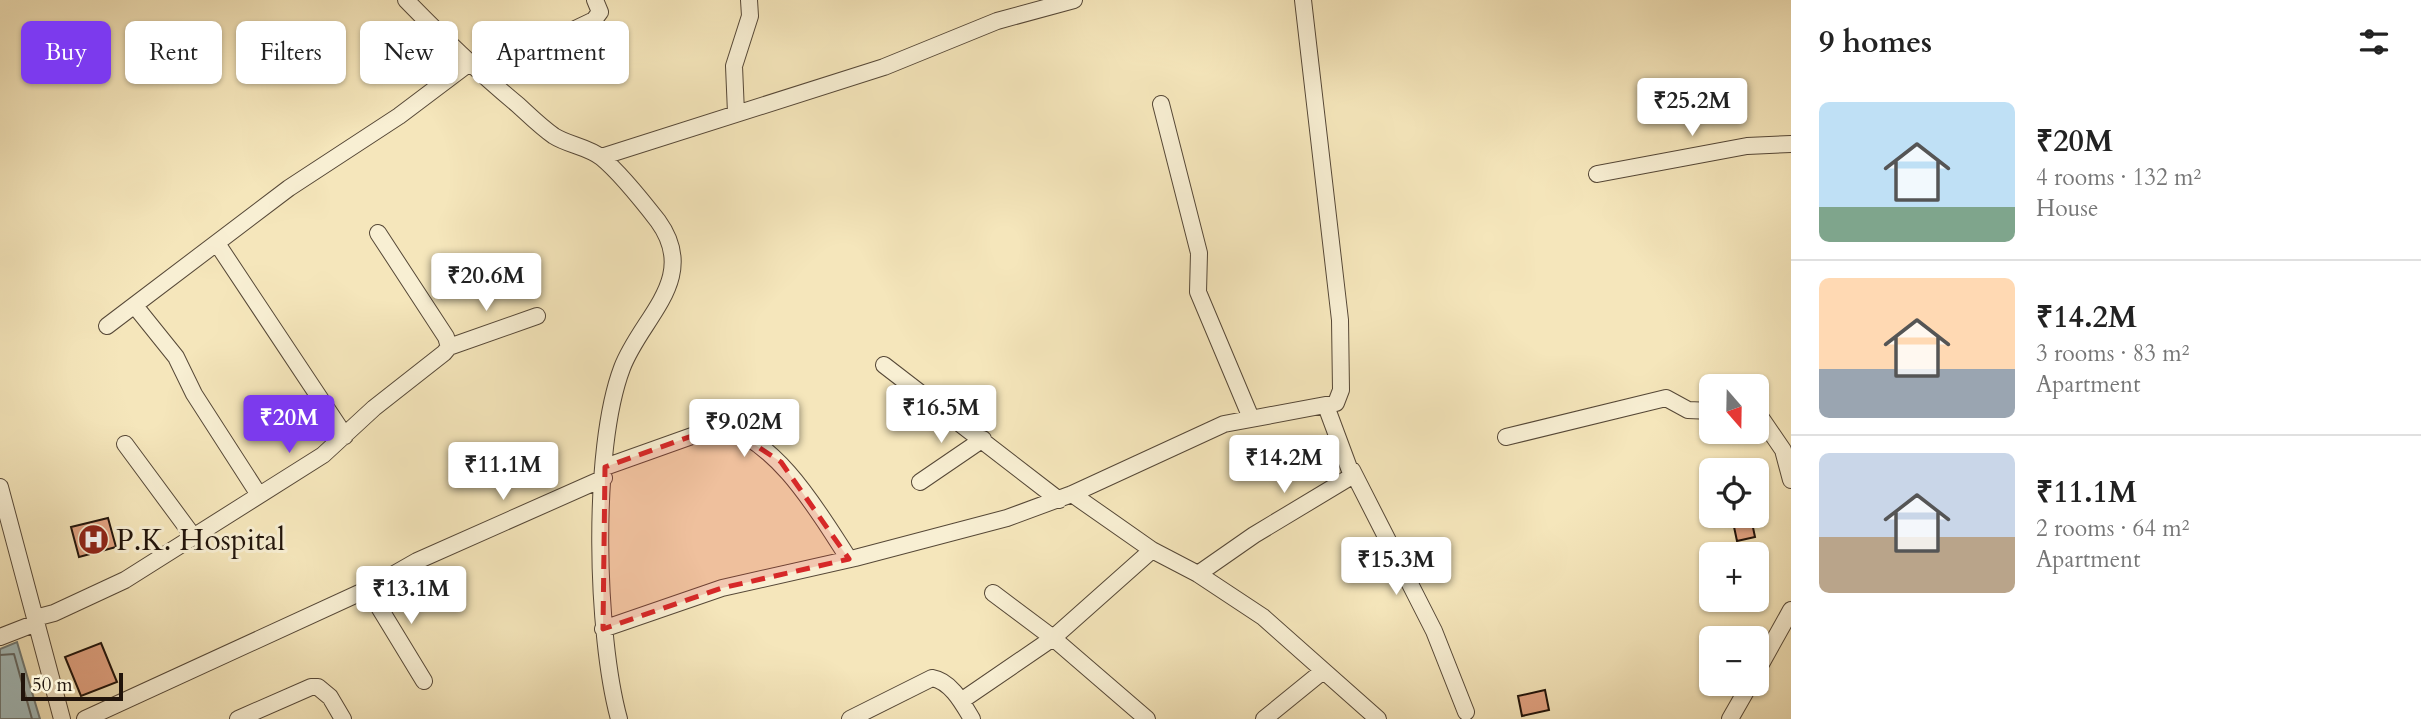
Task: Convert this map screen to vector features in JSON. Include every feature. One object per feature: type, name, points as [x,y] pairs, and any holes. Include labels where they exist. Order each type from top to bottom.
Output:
[{"type":"street","points":[[406,0],[472,67]]},
{"type":"street","points":[[592,21],[600,12],[595,0]]},
{"type":"street","points":[[736,113],[733,77],[750,16],[749,0]]},
{"type":"street","points":[[601,157],[884,67],[997,21],[1074,0]]},
{"type":"street","points":[[603,629],[722,588],[849,559],[1006,518],[1066,497],[1210,429],[1251,418],[1326,406],[1340,398],[1340,320],[1303,0]]},
{"type":"street","points":[[107,326],[218,245],[289,188],[472,70]]},
{"type":"street","points":[[492,84],[555,136],[601,157],[659,223],[673,264],[672,281],[621,370],[611,415],[604,472],[603,629],[609,682],[619,719]]},
{"type":"street","points":[[1161,104],[1199,253],[1198,292],[1251,418]]},
{"type":"street","points":[[1597,174],[1747,146],[1791,144]]},
{"type":"street","points":[[378,233],[449,347]]},
{"type":"street","points":[[218,245],[345,436]]},
{"type":"street","points":[[135,306],[176,357],[194,394],[259,495]]},
{"type":"street","points":[[0,637],[125,580],[323,455],[449,347],[537,316]]},
{"type":"street","points":[[884,365],[1066,497],[1152,550],[1198,574],[1263,617],[1378,719]]},
{"type":"street","points":[[1506,437],[1666,398],[1688,410],[1699,410]]},
{"type":"street","points":[[1326,406],[1352,470],[1434,631],[1466,712]]},
{"type":"street","points":[[85,719],[368,589],[417,561],[604,472],[720,426],[731,429],[780,463],[849,559]]},
{"type":"street","points":[[1769,430],[1783,450],[1791,480]]},
{"type":"street","points":[[920,482],[983,439]]},
{"type":"street","points":[[125,444],[193,536]]},
{"type":"street","points":[[1198,574],[1254,535],[1348,480],[1352,470]]},
{"type":"street","points":[[0,487],[62,719]]},
{"type":"street","points":[[961,701],[1053,638],[1152,550]]},
{"type":"street","points":[[368,589],[424,681]]},
{"type":"street","points":[[993,593],[1053,638],[1147,719]]},
{"type":"street","points":[[1769,649],[1791,610]]},
{"type":"street","points":[[1264,719],[1323,671]]},
{"type":"street","points":[[850,719],[932,678],[943,681],[961,701],[972,719]]},
{"type":"street","points":[[237,719],[318,687],[330,697],[343,719]]},
{"type":"street","points":[[1730,719],[1743,696]]},
{"type":"highlighted area","points":[[720,426],[731,429],[781,462],[849,559],[722,588],[603,629],[605,467]]},
{"type":"water","points":[[17,642],[40,719],[0,719],[0,649]]},
{"type":"building","points":[[108,518],[116,547],[79,557],[71,527]]},
{"type":"building","points":[[1734,528],[1753,528],[1755,537],[1737,541]]},
{"type":"building","points":[[101,643],[117,682],[81,696],[65,657]]},
{"type":"building","points":[[1545,690],[1549,710],[1522,716],[1518,696]]},
{"type":"place","name":"P.K. Hospital","points":[[93,540]]}]
